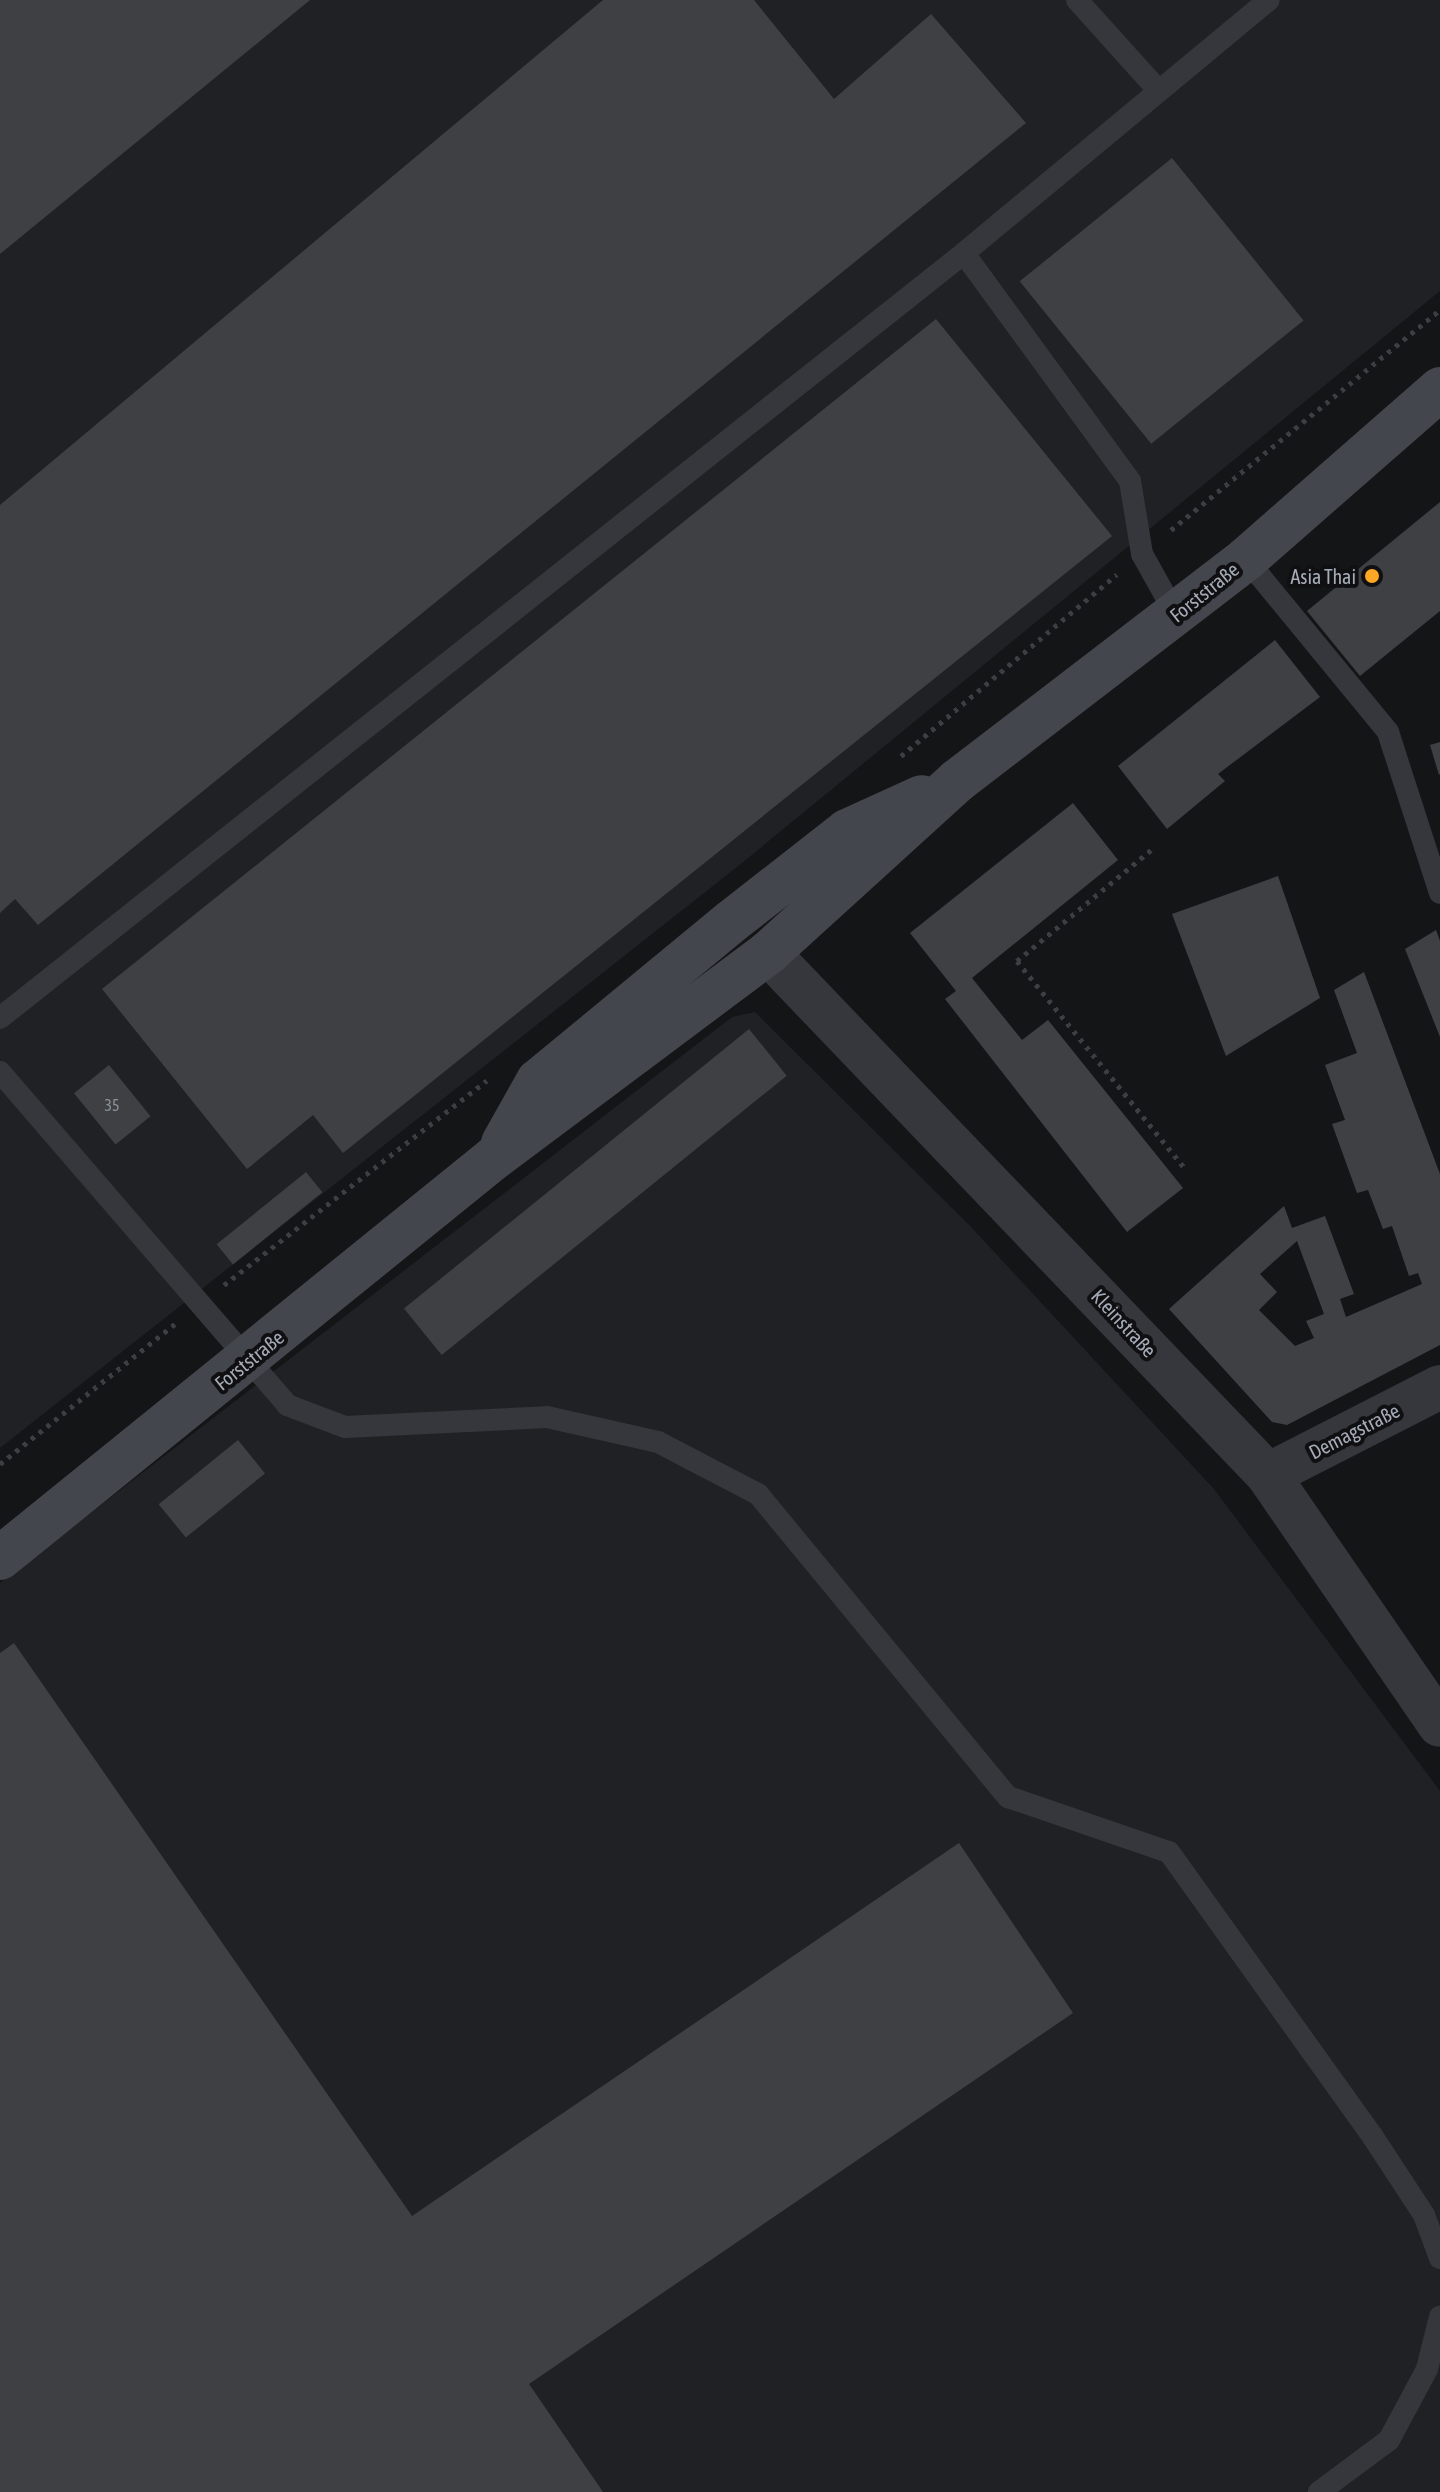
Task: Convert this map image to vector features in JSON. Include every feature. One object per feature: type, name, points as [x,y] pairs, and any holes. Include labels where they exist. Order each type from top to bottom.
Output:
[{"type":"main road","name":"Forststraße","points":[[0,1558],[248,1361],[494,1158],[768,953],[957,781],[1246,559],[1440,389]]},
{"type":"main road","name":"Forststraße","points":[[494,1158],[538,1081],[732,921],[847,831],[957,781]]},
{"type":"street","name":"Kleinstraße","points":[[768,953],[1268,1475],[1440,1725]]},
{"type":"street","name":"Demagstraße","points":[[1268,1475],[1440,1387]]},
{"type":"lane","points":[[1077,0],[1159,91]]},
{"type":"lane","points":[[0,1018],[964,253],[1269,0]]},
{"type":"lane","points":[[964,253],[1130,481],[1142,554],[1176,615]]},
{"type":"lane","points":[[1246,559],[1388,732],[1440,893]]},
{"type":"lane","points":[[0,1072],[287,1405],[345,1427],[547,1417],[658,1442],[758,1494],[1008,1797],[1169,1852],[1373,2137],[1424,2215],[1440,2258]]},
{"type":"lane","points":[[1319,2492],[1389,2440],[1427,2369],[1440,2317]]},
{"type":"path","points":[[1151,850],[1017,961],[1186,1170]]},
{"type":"shaded area","points":[[0,0],[1440,0],[1440,291],[737,867],[0,1448]]},
{"type":"shaded area","points":[[755,1012],[972,1228],[1214,1489],[1440,1791],[1440,2492],[0,2492],[0,1583],[732,1017]]},
{"type":"building","points":[[0,0],[310,0],[0,254]]},
{"type":"building","points":[[603,0],[754,0],[834,99],[931,14],[1026,123],[38,925],[15,899],[0,913],[0,505]]},
{"type":"building","points":[[1172,158],[1304,320],[1151,444],[1020,281]]},
{"type":"building","points":[[936,319],[1112,536],[343,1153],[313,1115],[247,1169],[102,989]]},
{"type":"building","points":[[1440,502],[1440,611],[1360,676],[1307,611]]},
{"type":"building","points":[[1275,640],[1320,697],[1218,774],[1225,781],[1167,829],[1118,766]]},
{"type":"building","points":[[1440,742],[1440,774],[1439,775],[1430,745]]},
{"type":"building","points":[[1073,803],[1118,860],[972,978],[1022,1040],[1048,1020],[1183,1188],[1127,1232],[945,999],[956,991],[910,933]]},
{"type":"building","points":[[1278,876],[1320,998],[1226,1056],[1172,914]]},
{"type":"building","points":[[1436,930],[1440,941],[1440,1037],[1405,949]]},
{"type":"building","points":[[1364,972],[1440,1174],[1440,1345],[1287,1425],[1272,1422],[1169,1309],[1284,1206],[1292,1228],[1325,1216],[1354,1294],[1340,1299],[1346,1317],[1422,1284],[1418,1273],[1409,1276],[1392,1226],[1383,1229],[1368,1190],[1357,1193],[1332,1124],[1345,1120],[1325,1065],[1357,1053],[1334,990]],"holes":[[[1297,1241],[1324,1314],[1306,1321],[1314,1338],[1295,1346],[1259,1310],[1277,1292],[1260,1274]]]},
{"type":"building","points":[[749,1029],[787,1076],[442,1355],[404,1308]]},
{"type":"building","points":[[109,1065],[151,1116],[116,1145],[74,1093]]},
{"type":"building","points":[[306,1172],[322,1192],[233,1265],[217,1244]]},
{"type":"building","points":[[238,1440],[265,1473],[186,1538],[159,1504]]},
{"type":"building","points":[[14,1643],[412,2216],[959,1843],[1073,2013],[529,2384],[603,2492],[0,2492],[0,1653]]},
{"type":"place","name":"Asia Thai","points":[[1372,576]]}]
